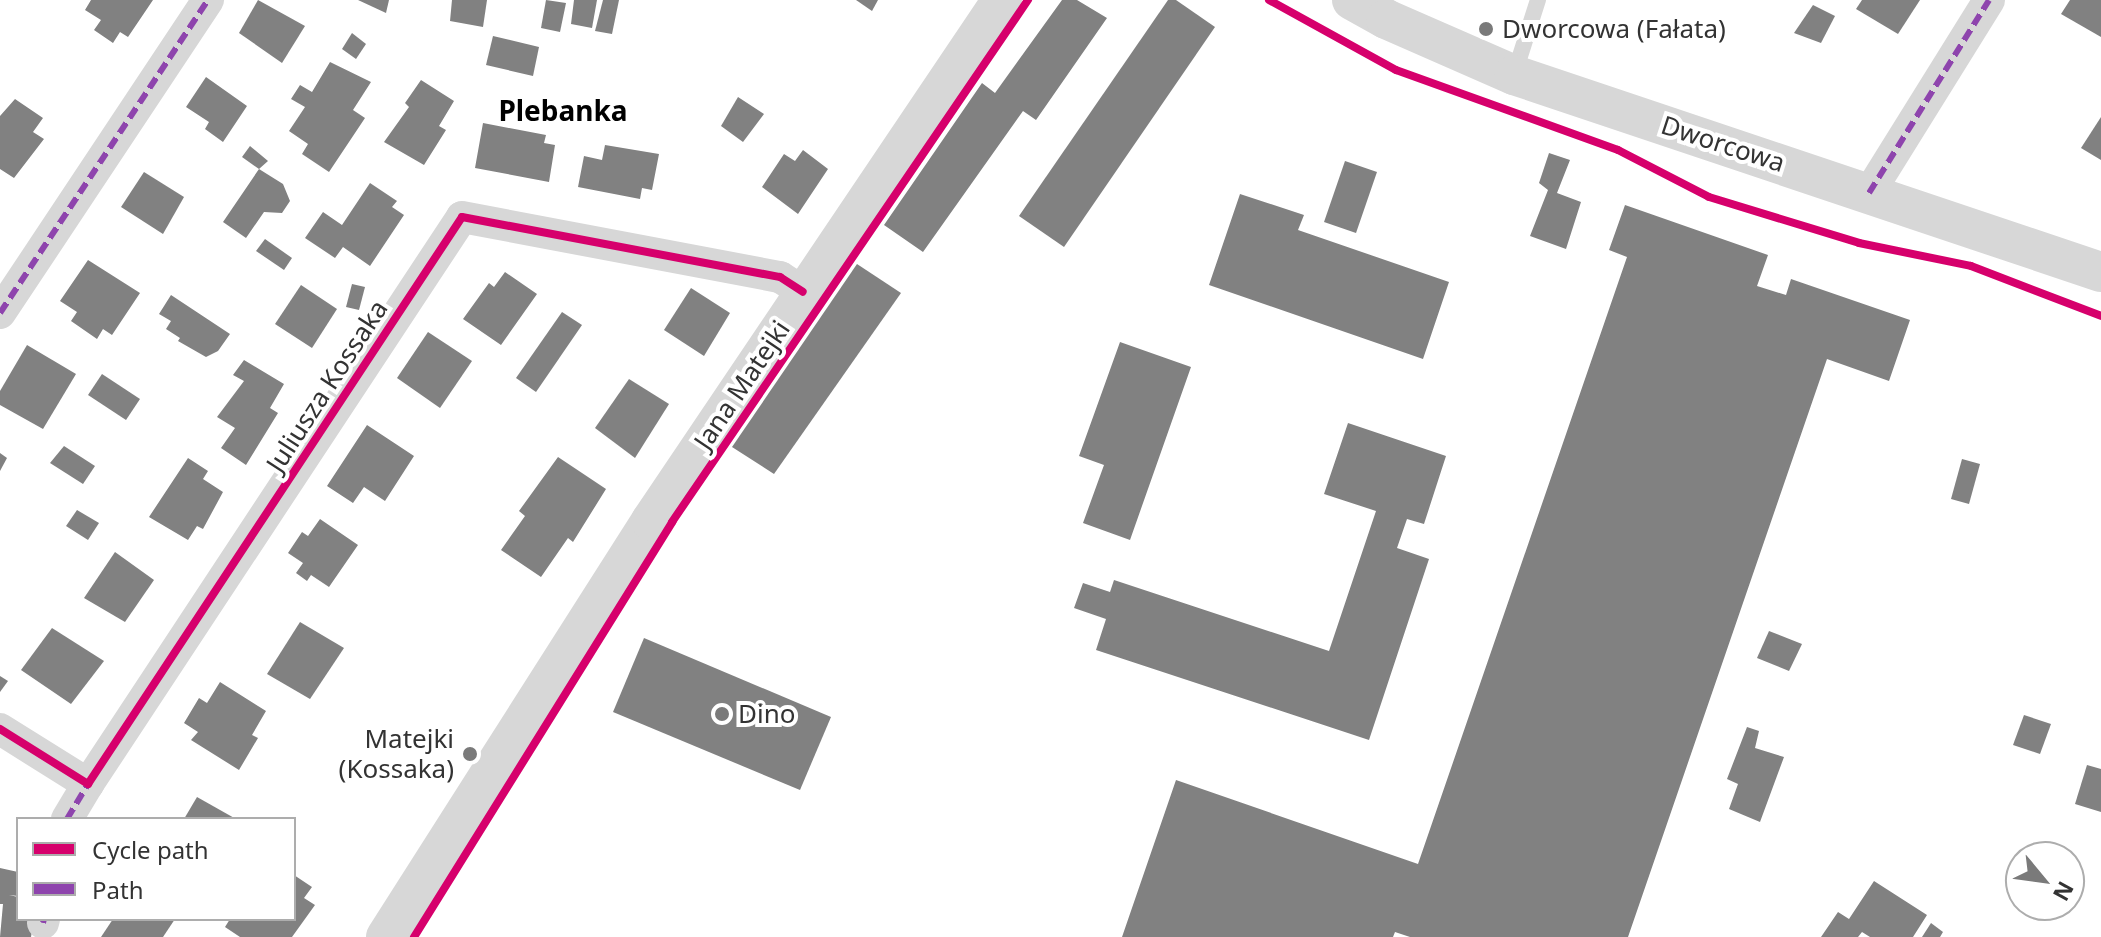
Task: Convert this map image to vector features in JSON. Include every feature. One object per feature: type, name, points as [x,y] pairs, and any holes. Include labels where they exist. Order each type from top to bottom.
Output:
[{"type":"street","points":[[0,313],[208,0]]},
{"type":"street","name":"Jana Matejki","points":[[386,937],[490,769],[803,292],[1002,0]]},
{"type":"street","name":"Dworcowa","points":[[1352,0],[1386,19],[1514,75],[2101,272]]},
{"type":"street","points":[[1869,193],[1989,0]]},
{"type":"street","name":"Juliusza Kossaka","points":[[68,817],[462,217],[780,277],[803,292]]},
{"type":"street","points":[[0,729],[88,784]]},
{"type":"lane","points":[[1514,75],[1538,0]]},
{"type":"building","points":[[91,0],[153,0],[128,37],[120,32],[113,43],[94,30],[101,20],[85,10]]},
{"type":"building","points":[[258,0],[305,26],[282,63],[239,33]]},
{"type":"building","points":[[358,0],[389,0],[386,13]]},
{"type":"building","points":[[452,0],[487,0],[483,27],[450,21]]},
{"type":"building","points":[[546,0],[566,3],[560,32],[541,28]]},
{"type":"building","points":[[574,0],[597,0],[592,28],[571,24]]},
{"type":"building","points":[[603,0],[619,0],[612,34],[595,31]]},
{"type":"building","points":[[856,0],[878,0],[872,11]]},
{"type":"building","points":[[1062,0],[1077,0],[1107,18],[1036,120],[1023,111],[923,252],[884,225],[982,83],[995,93]]},
{"type":"building","points":[[1168,0],[1176,0],[1215,27],[1064,247],[1019,216]]},
{"type":"building","points":[[1862,0],[1920,0],[1898,34],[1856,9]]},
{"type":"building","points":[[2070,0],[2101,0],[2101,37],[2061,14]]},
{"type":"building","points":[[1813,5],[1835,16],[1821,43],[1794,33]]},
{"type":"building","points":[[352,33],[366,44],[356,59],[342,49]]},
{"type":"building","points":[[493,36],[539,47],[533,76],[486,65]]},
{"type":"building","points":[[330,62],[371,82],[353,110],[365,118],[329,172],[302,154],[308,144],[289,131],[305,107],[291,99],[300,85],[312,92]]},
{"type":"building","points":[[206,77],[247,106],[223,142],[205,129],[209,122],[186,107]]},
{"type":"building","points":[[421,80],[454,101],[439,126],[446,130],[424,165],[384,142],[409,107],[405,103]]},
{"type":"building","points":[[738,97],[764,114],[743,142],[721,126]]},
{"type":"building","points":[[15,99],[43,118],[33,132],[44,139],[14,178],[0,169],[0,116]]},
{"type":"building","points":[[2101,117],[2101,160],[2081,148]]},
{"type":"building","points":[[483,123],[546,135],[544,143],[555,145],[549,182],[475,168]]},
{"type":"building","points":[[605,145],[659,154],[652,190],[642,188],[640,199],[578,187],[584,156],[602,160]]},
{"type":"building","points":[[250,146],[268,161],[259,169],[242,157]]},
{"type":"building","points":[[803,150],[828,169],[798,214],[762,187],[784,154],[795,161]]},
{"type":"building","points":[[1549,153],[1570,160],[1557,193],[1581,202],[1566,249],[1530,236],[1548,190],[1539,183]]},
{"type":"building","points":[[1345,161],[1377,172],[1356,233],[1324,222]]},
{"type":"building","points":[[259,169],[283,184],[290,201],[282,213],[264,212],[246,238],[223,222]]},
{"type":"building","points":[[144,172],[184,197],[163,234],[121,207]]},
{"type":"building","points":[[370,183],[397,201],[392,207],[404,215],[370,266],[343,247],[335,258],[305,238],[323,212],[342,225]]},
{"type":"building","points":[[1240,194],[1304,215],[1298,230],[1449,282],[1423,359],[1209,285]]},
{"type":"building","points":[[1625,205],[1768,255],[1757,286],[1786,295],[1791,279],[1910,320],[1889,381],[1827,359],[1628,937],[1410,937],[1395,932],[1393,937],[1122,937],[1176,780],[1418,864],[1627,257],[1609,250]]},
{"type":"building","points":[[265,239],[292,258],[284,270],[256,251]]},
{"type":"building","points":[[88,260],[140,293],[112,335],[103,329],[97,339],[71,321],[77,312],[60,301]]},
{"type":"building","points":[[857,264],[901,293],[774,474],[732,447]]},
{"type":"building","points":[[505,272],[537,294],[501,345],[463,319],[489,283],[494,287]]},
{"type":"building","points":[[352,284],[365,287],[359,310],[346,307]]},
{"type":"building","points":[[301,285],[337,309],[312,348],[275,324]]},
{"type":"building","points":[[691,288],[730,313],[704,356],[664,330]]},
{"type":"building","points":[[171,295],[230,334],[218,351],[206,357],[178,341],[180,338],[166,329],[171,321],[159,314]]},
{"type":"building","points":[[562,312],[582,325],[536,392],[516,378]]},
{"type":"building","points":[[428,332],[472,361],[440,408],[397,378]]},
{"type":"building","points":[[1120,342],[1191,367],[1130,540],[1083,523],[1104,465],[1079,456]]},
{"type":"building","points":[[27,345],[76,374],[43,429],[0,405],[0,391]]},
{"type":"building","points":[[244,360],[284,384],[270,408],[278,413],[246,465],[221,448],[235,428],[217,417],[244,381],[233,375]]},
{"type":"building","points":[[102,374],[140,399],[126,420],[88,395]]},
{"type":"building","points":[[629,379],[669,404],[635,458],[595,428]]},
{"type":"building","points":[[1348,423],[1446,456],[1424,524],[1407,519],[1397,548],[1429,559],[1369,740],[1096,650],[1106,619],[1074,608],[1083,583],[1110,592],[1114,580],[1329,651],[1376,511],[1324,494]]},
{"type":"building","points":[[367,425],[414,456],[385,501],[364,487],[353,503],[327,486]]},
{"type":"building","points":[[64,446],[95,466],[83,484],[50,463]]},
{"type":"building","points":[[0,453],[7,458],[0,471]]},
{"type":"building","points":[[558,457],[606,489],[573,542],[568,538],[541,577],[501,550],[525,516],[519,511]]},
{"type":"building","points":[[188,458],[208,471],[203,479],[223,492],[203,529],[197,526],[188,540],[149,517]]},
{"type":"building","points":[[1962,459],[1980,464],[1969,504],[1951,499]]},
{"type":"building","points":[[77,510],[99,523],[88,540],[66,526]]},
{"type":"building","points":[[320,519],[358,545],[329,587],[311,575],[307,581],[296,573],[303,563],[288,553],[302,532],[308,536]]},
{"type":"building","points":[[115,552],[154,580],[125,622],[84,598]]},
{"type":"building","points":[[300,622],[344,648],[310,699],[267,674]]},
{"type":"building","points":[[52,628],[104,661],[71,704],[21,670]]},
{"type":"building","points":[[1769,631],[1802,644],[1789,671],[1757,658]]},
{"type":"building","name":"Dino","points":[[644,638],[831,717],[800,790],[613,712]]},
{"type":"building","points":[[0,676],[8,681],[0,692]]},
{"type":"building","points":[[220,682],[266,711],[252,735],[258,738],[239,770],[191,740],[198,732],[184,723],[199,698],[207,703]]},
{"type":"building","points":[[2024,715],[2051,724],[2040,754],[2013,745]]},
{"type":"building","points":[[1747,727],[1759,731],[1755,748],[1784,757],[1760,822],[1729,809],[1738,784],[1727,779]]},
{"type":"building","points":[[2087,765],[2101,769],[2101,812],[2075,804]]},
{"type":"building","points":[[197,797],[232,817],[185,817]]},
{"type":"building","points":[[0,868],[16,872],[16,896],[9,895],[16,897],[16,921],[34,921],[31,937],[0,937],[3,904],[0,904]]},
{"type":"building","points":[[296,876],[312,887],[304,898],[315,905],[292,937],[240,937],[225,927],[229,921],[296,921]]},
{"type":"building","points":[[1874,881],[1927,915],[1913,937],[1870,937],[1862,932],[1858,937],[1821,937],[1838,912],[1849,919]]},
{"type":"building","points":[[112,921],[174,921],[163,937],[101,937]]},
{"type":"building","points":[[1931,923],[1943,932],[1940,937],[1922,937]]},
{"type":"marked path","points":[[0,313],[208,0]]},
{"type":"marked path","points":[[1869,193],[1989,0]]},
{"type":"marked path","points":[[68,817],[88,784]]},
{"type":"cycle path","points":[[414,937],[672,522],[1028,0]]},
{"type":"cycle path","points":[[1269,0],[1396,70],[1618,150],[1709,197],[1859,243],[1971,266],[2101,316]]},
{"type":"cycle path","points":[[0,729],[88,784],[462,217],[780,277],[803,292]]},
{"type":"place","name":"Dworcowa (Fałata)","points":[[1486,29]]},
{"type":"place","name":"Dino","points":[[722,714]]},
{"type":"place","name":"Matejki (Kossaka)","points":[[470,754]]},
{"type":"district","name":"Plebanka","points":[[563,110]]}]
